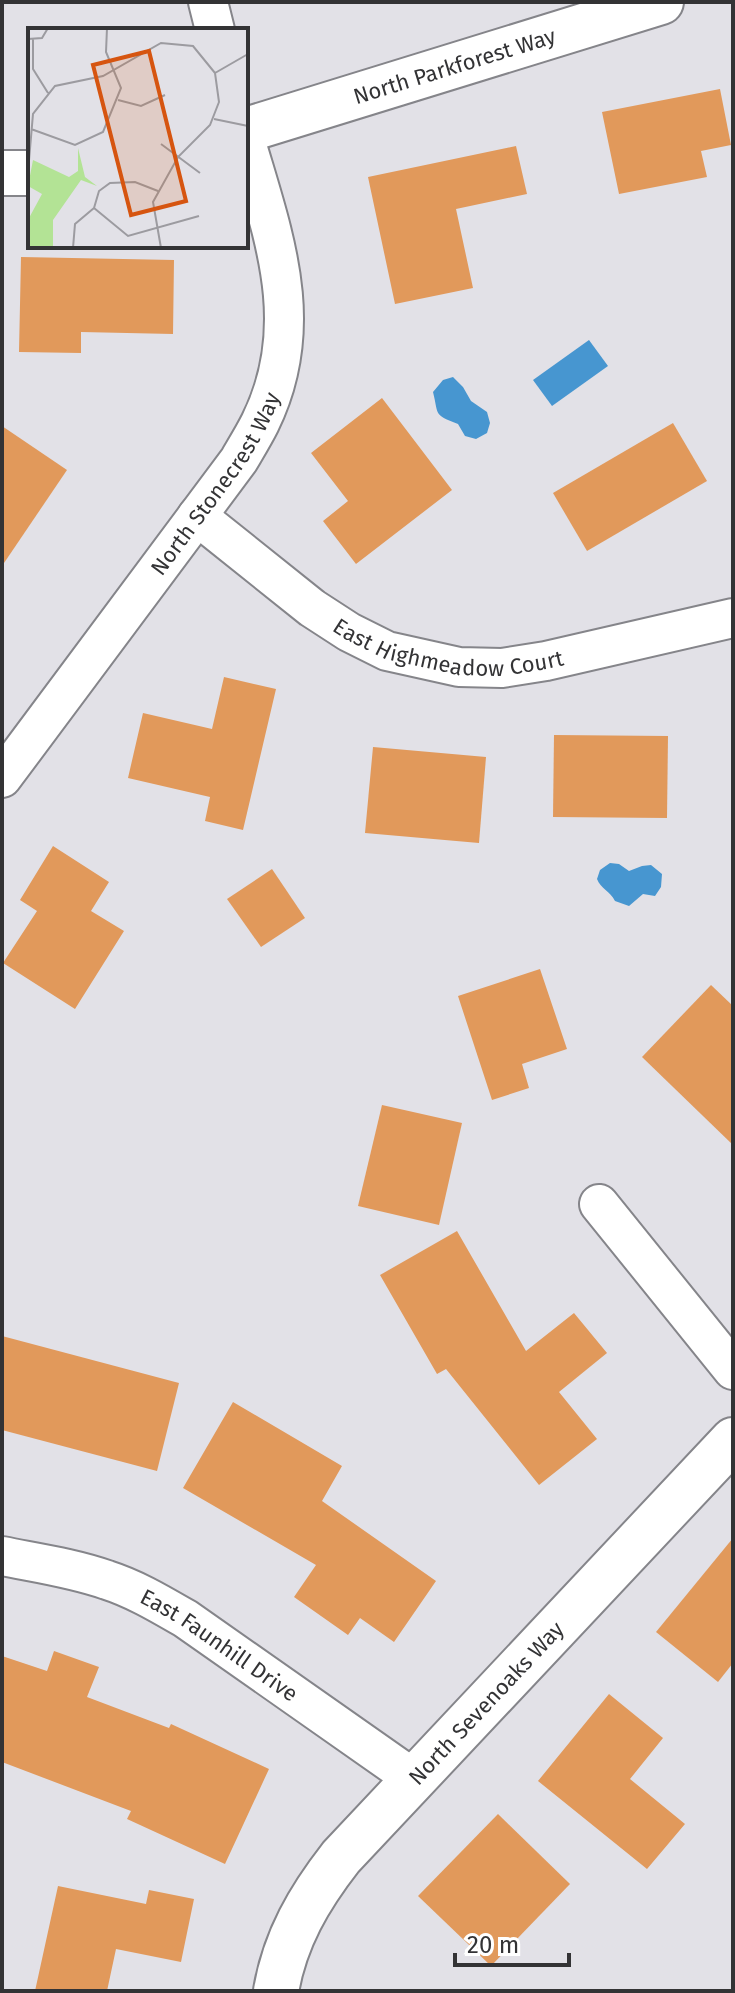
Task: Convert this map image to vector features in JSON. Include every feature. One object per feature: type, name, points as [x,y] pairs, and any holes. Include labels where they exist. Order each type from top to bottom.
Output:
[{"type":"street","points":[[208,2],[214,28]]},
{"type":"street","name":"North Parkforest Way","points":[[248,129],[661,2]]},
{"type":"street","name":"North Stonecrest Way","points":[[2,778],[239,460],[261,421],[276,381],[284,338],[285,296],[278,252],[248,149]]},
{"type":"street","points":[[2,173],[28,173]]},
{"type":"street","name":"East Highmeadow Court","points":[[197,516],[312,608],[349,632],[387,651],[459,667],[502,668],[546,661],[733,618]]},
{"type":"street","points":[[599,1204],[733,1370]]},
{"type":"street","name":"North Sevenoaks Way","points":[[276,1991],[279,1971],[294,1929],[314,1892],[341,1857],[733,1440]]},
{"type":"street","name":"East Faunhill Drive","points":[[2,1556],[66,1568],[108,1580],[148,1597],[186,1619],[414,1779]]},
{"type":"water","points":[[589,340],[608,366],[552,406],[533,380]]},
{"type":"water","points":[[453,377],[471,401],[487,412],[490,423],[487,433],[476,439],[465,436],[458,424],[441,416],[437,410],[433,392],[443,380]]},
{"type":"water","points":[[610,863],[619,864],[629,871],[651,865],[662,874],[661,887],[655,896],[643,894],[629,906],[615,901],[597,879],[600,870]]},
{"type":"building","points":[[720,89],[731,145],[701,151],[707,177],[619,194],[602,112]]},
{"type":"building","points":[[516,146],[527,194],[456,209],[473,288],[395,304],[368,177]]},
{"type":"building","points":[[21,257],[174,260],[173,334],[81,332],[81,353],[19,352]]},
{"type":"building","points":[[382,398],[452,490],[356,564],[323,521],[348,501],[311,453]]},
{"type":"building","points":[[673,423],[707,481],[587,551],[553,493]]},
{"type":"building","points":[[2,426],[67,470],[2,566]]},
{"type":"building","points":[[224,677],[276,689],[243,830],[205,821],[210,797],[128,778],[143,713],[212,729]]},
{"type":"building","points":[[554,735],[668,736],[667,818],[553,817]]},
{"type":"building","points":[[373,747],[486,757],[479,843],[365,833]]},
{"type":"building","points":[[53,846],[109,882],[91,911],[124,931],[75,1009],[3,963],[37,911],[20,900]]},
{"type":"building","points":[[272,869],[305,918],[261,947],[227,899]]},
{"type":"building","points":[[540,969],[567,1049],[522,1064],[529,1088],[492,1100],[458,996]]},
{"type":"building","points":[[711,985],[733,1006],[733,1145],[642,1057]]},
{"type":"building","points":[[382,1105],[462,1123],[439,1225],[358,1206]]},
{"type":"building","points":[[457,1231],[526,1351],[574,1313],[607,1353],[559,1392],[597,1439],[539,1485],[446,1369],[437,1374],[380,1275]]},
{"type":"building","points":[[2,1336],[179,1383],[157,1471],[2,1430]]},
{"type":"building","points":[[233,1402],[342,1466],[322,1501],[436,1581],[394,1642],[360,1618],[348,1635],[294,1597],[316,1565],[183,1488]]},
{"type":"building","points":[[733,1538],[733,1663],[718,1682],[656,1632]]},
{"type":"building","points":[[54,1651],[99,1667],[87,1697],[169,1728],[171,1724],[269,1769],[225,1864],[127,1819],[131,1811],[2,1762],[2,1656],[47,1671]]},
{"type":"building","points":[[609,1694],[663,1738],[630,1779],[685,1824],[647,1869],[538,1781]]},
{"type":"building","points":[[498,1814],[570,1884],[491,1966],[418,1896]]},
{"type":"building","points":[[58,1886],[146,1904],[149,1890],[194,1899],[181,1962],[116,1949],[107,1991],[35,1991]]}]
